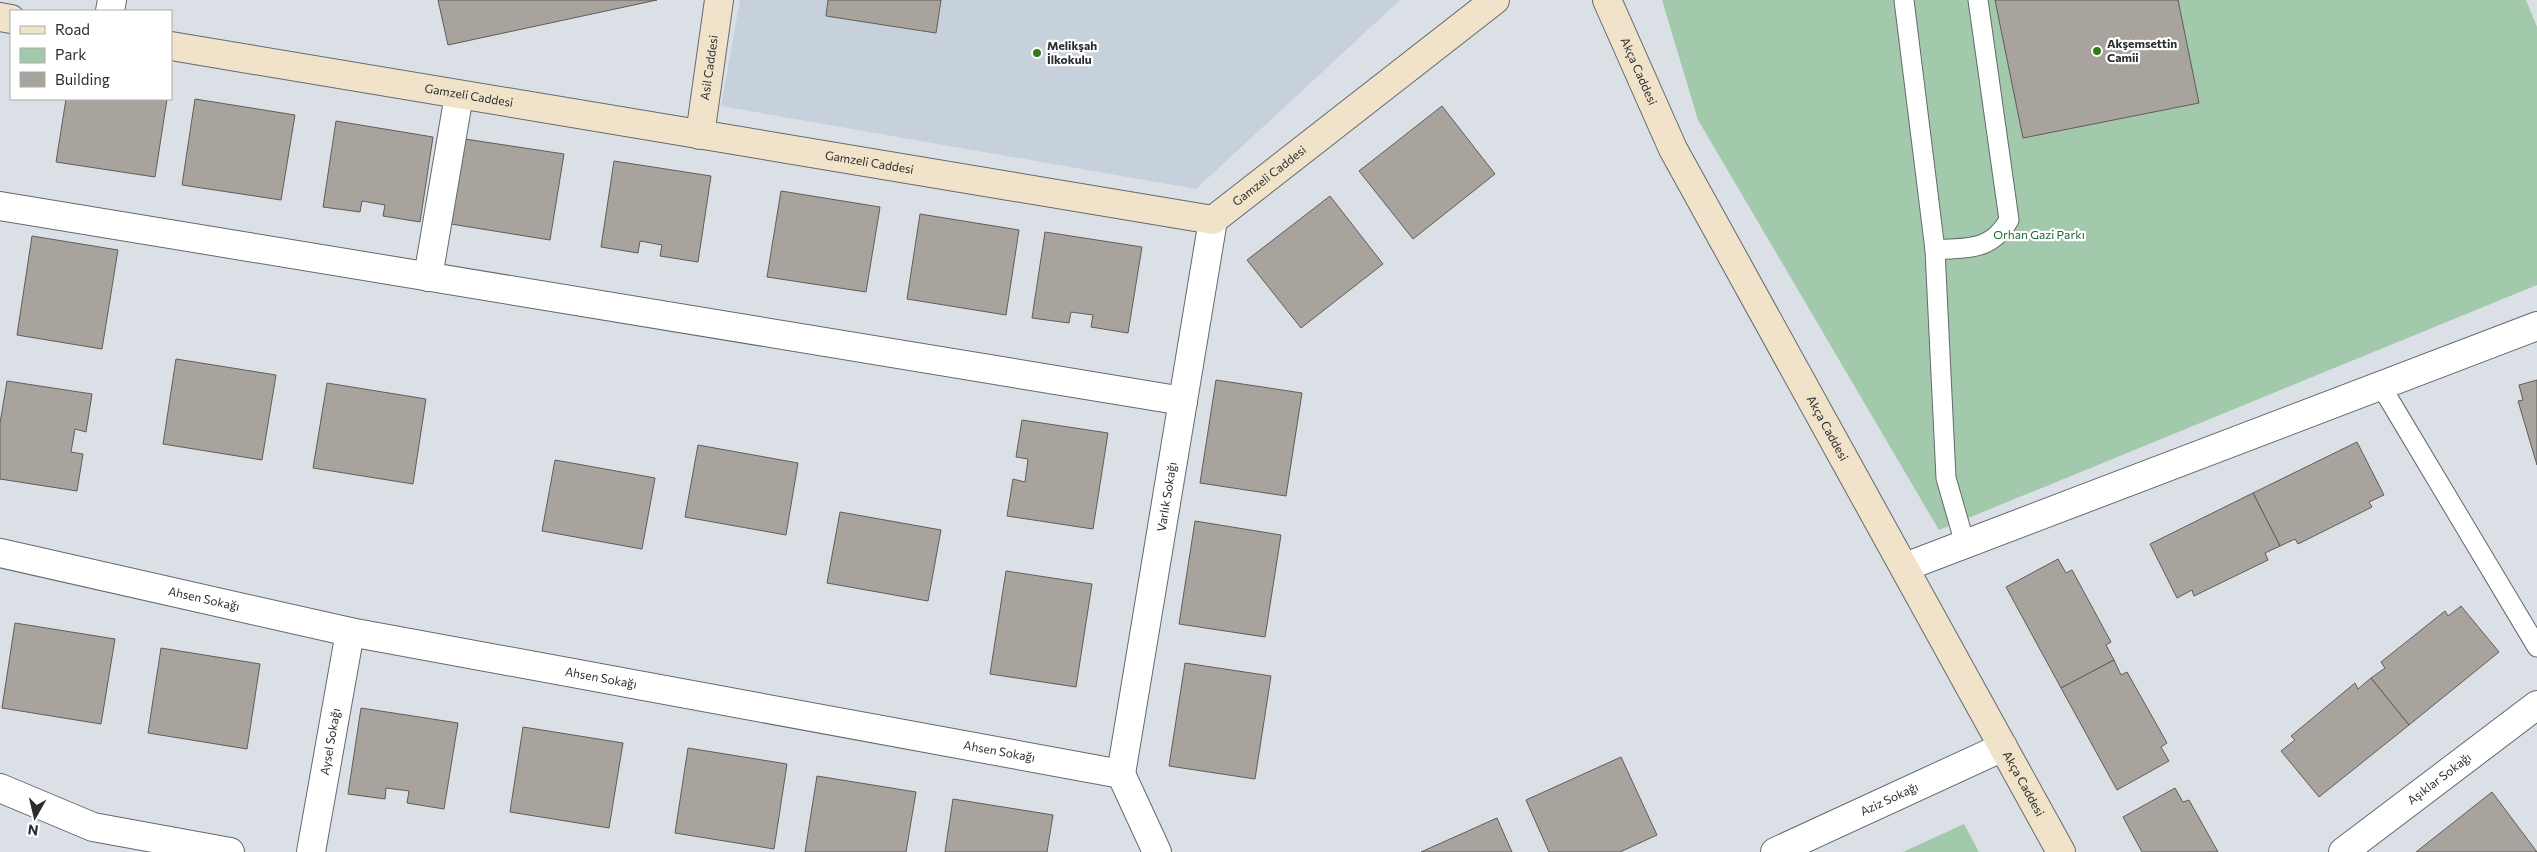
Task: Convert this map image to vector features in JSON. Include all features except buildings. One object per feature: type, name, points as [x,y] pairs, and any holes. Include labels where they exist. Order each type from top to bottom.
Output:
[{"type":"street","name":"Asil Caddesi","points":[[700,135],[719,0]]},
{"type":"street","name":"Gamzeli Caddesi","points":[[172,46],[1213,220],[1495,0]]},
{"type":"street","name":"Akça Caddesi","points":[[1607,0],[1673,149],[2061,852]]},
{"type":"street","points":[[428,277],[459,95]]},
{"type":"street","points":[[0,206],[1183,401]]},
{"type":"street","name":"Varlık Sokağı","points":[[1121,774],[1213,220]]},
{"type":"street","points":[[1905,567],[2537,326]]},
{"type":"street","name":"Ahsen Sokağı","points":[[0,553],[350,632],[1121,774]]},
{"type":"street","name":"Aysel Sokağı","points":[[311,852],[350,632]]},
{"type":"street","name":"Aşıklar Sokağı","points":[[2343,852],[2537,705]]},
{"type":"street","name":"Aziz Sokağı","points":[[1775,852],[2003,747]]},
{"type":"street","points":[[1121,774],[1157,852]]},
{"type":"street","points":[[0,788],[93,827],[230,852]]},
{"type":"lane","points":[[1904,0],[1935,250],[1946,478],[1965,544]]},
{"type":"lane","points":[[1935,250],[1981,246],[2000,234],[2009,220],[1978,0]]},
{"type":"lane","points":[[2381,386],[2537,647]]},
{"type":"shaded area","name":"Melikşah İlkokulu","points":[[740,0],[1400,0],[1196,189],[721,106]]},
{"type":"green space","name":"Orhan Gazi Parkı","points":[[1662,0],[2526,0],[2537,27],[2537,285],[1939,530],[1698,120]]},
{"type":"green space","points":[[1964,824],[1979,852],[1903,852]]},
{"type":"place","name":"Akşemsettin Camii","points":[[2097,51]]},
{"type":"place","name":"Melikşah İlkokulu","points":[[1037,53]]}]
